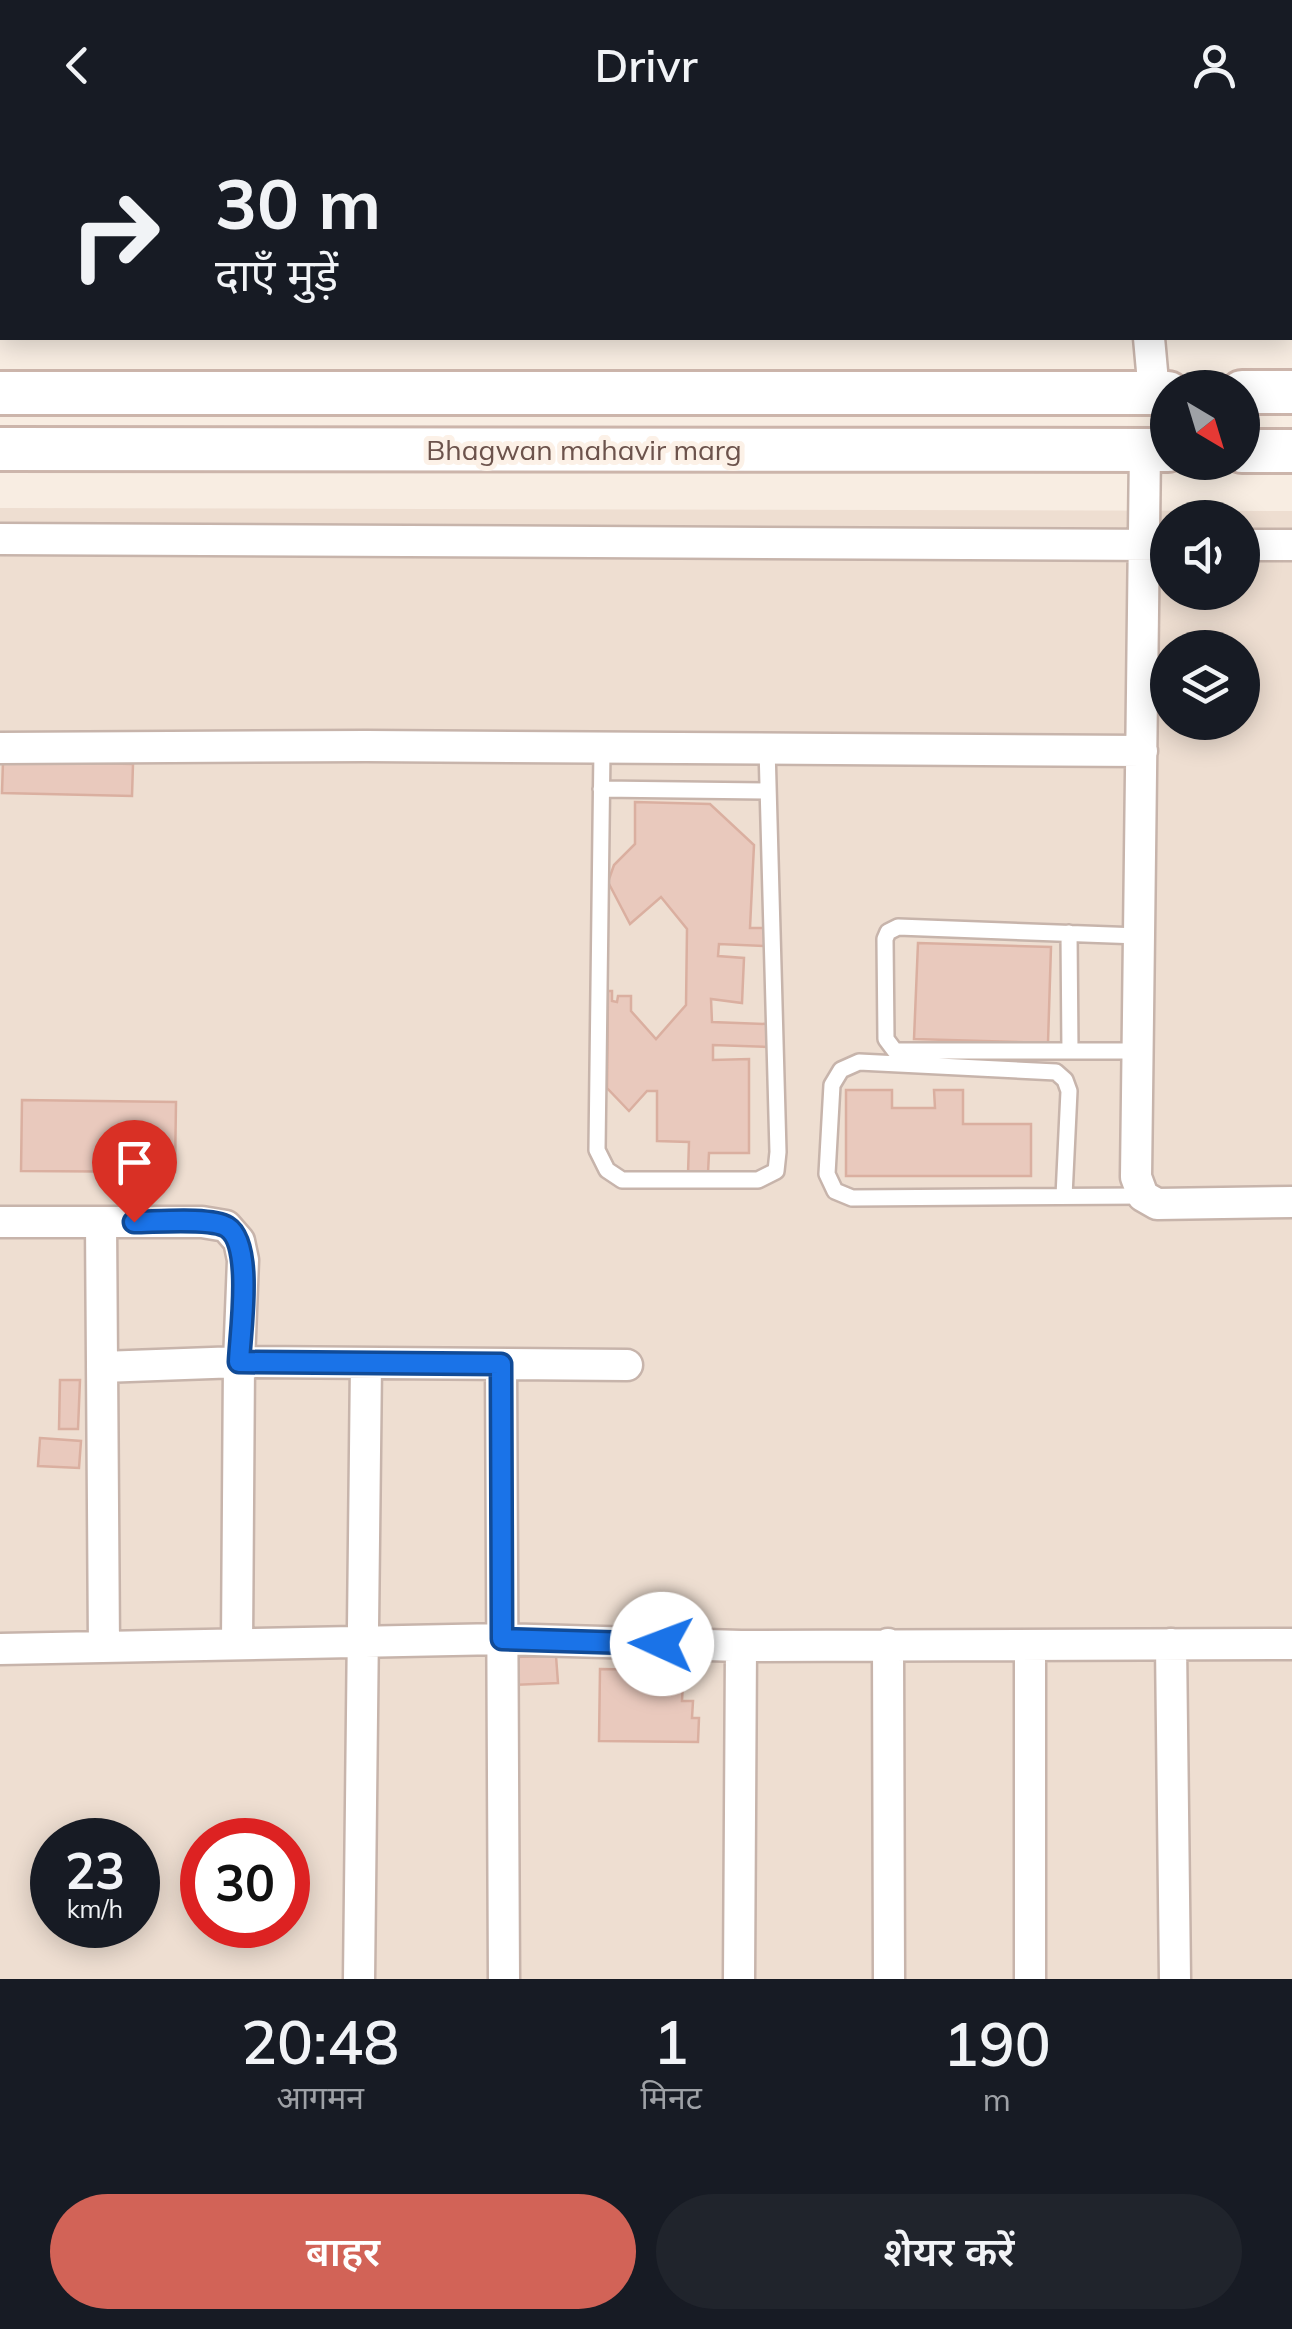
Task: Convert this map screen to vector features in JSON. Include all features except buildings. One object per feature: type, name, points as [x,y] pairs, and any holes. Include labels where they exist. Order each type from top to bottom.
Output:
[{"type":"main road","name":"Bhagwan mahavir marg","points":[[0,393],[1150,392]]},
{"type":"main road","points":[[1260,392],[1292,392]]},
{"type":"main road","points":[[106,449],[108,393]]},
{"type":"main road","name":"Bhagwan mahavir marg","points":[[0,449],[1150,450]]},
{"type":"main road","points":[[1260,451],[1292,451]]},
{"type":"street","points":[[1149,340],[1156,370]]},
{"type":"street","points":[[0,540],[1150,545]]},
{"type":"street","points":[[1260,545],[1292,545]]},
{"type":"street","points":[[1151,610],[1142,751],[1136,1177],[1143,1196],[1157,1204],[1292,1202]]},
{"type":"street","points":[[0,748],[1142,751]]},
{"type":"street","points":[[0,1222],[202,1222],[226,1226],[240,1241],[243,1260],[237,1644]]},
{"type":"street","points":[[101,1222],[104,1647]]},
{"type":"street","points":[[102,1367],[239,1362],[626,1366]]},
{"type":"street","points":[[359,1979],[366,1363]]},
{"type":"street","points":[[501,1364],[504,1979]]},
{"type":"street","points":[[0,1649],[502,1639],[741,1646],[1292,1644]]},
{"type":"street","points":[[888,1644],[889,1979]]},
{"type":"street","points":[[1170,1644],[1176,1979]]},
{"type":"street","points":[[739,1979],[741,1646]]},
{"type":"street","points":[[1030,1646],[1030,1979]]},
{"type":"lane","points":[[602,749],[598,1150],[607,1170],[622,1180],[758,1180],[776,1170],[778,1152],[767,748]]},
{"type":"lane","points":[[602,789],[768,791]]},
{"type":"lane","points":[[1137,1051],[895,1051],[886,1039],[886,956],[888,932],[898,926],[1139,936]]},
{"type":"lane","points":[[1069,933],[1070,1051]]},
{"type":"lane","points":[[1064,1196],[1069,1091],[1056,1072],[858,1062],[842,1070],[832,1085],[827,1174],[835,1191],[852,1198],[1143,1196]]},
{"type":"shaded area","points":[[0,508],[1150,511],[1150,610],[1260,610],[1260,511],[1292,511],[1292,1979],[0,1979]]},
{"type":"route","points":[[134,1222],[226,1226],[240,1241],[243,1260],[239,1362],[501,1364],[502,1639],[662,1644]]}]
